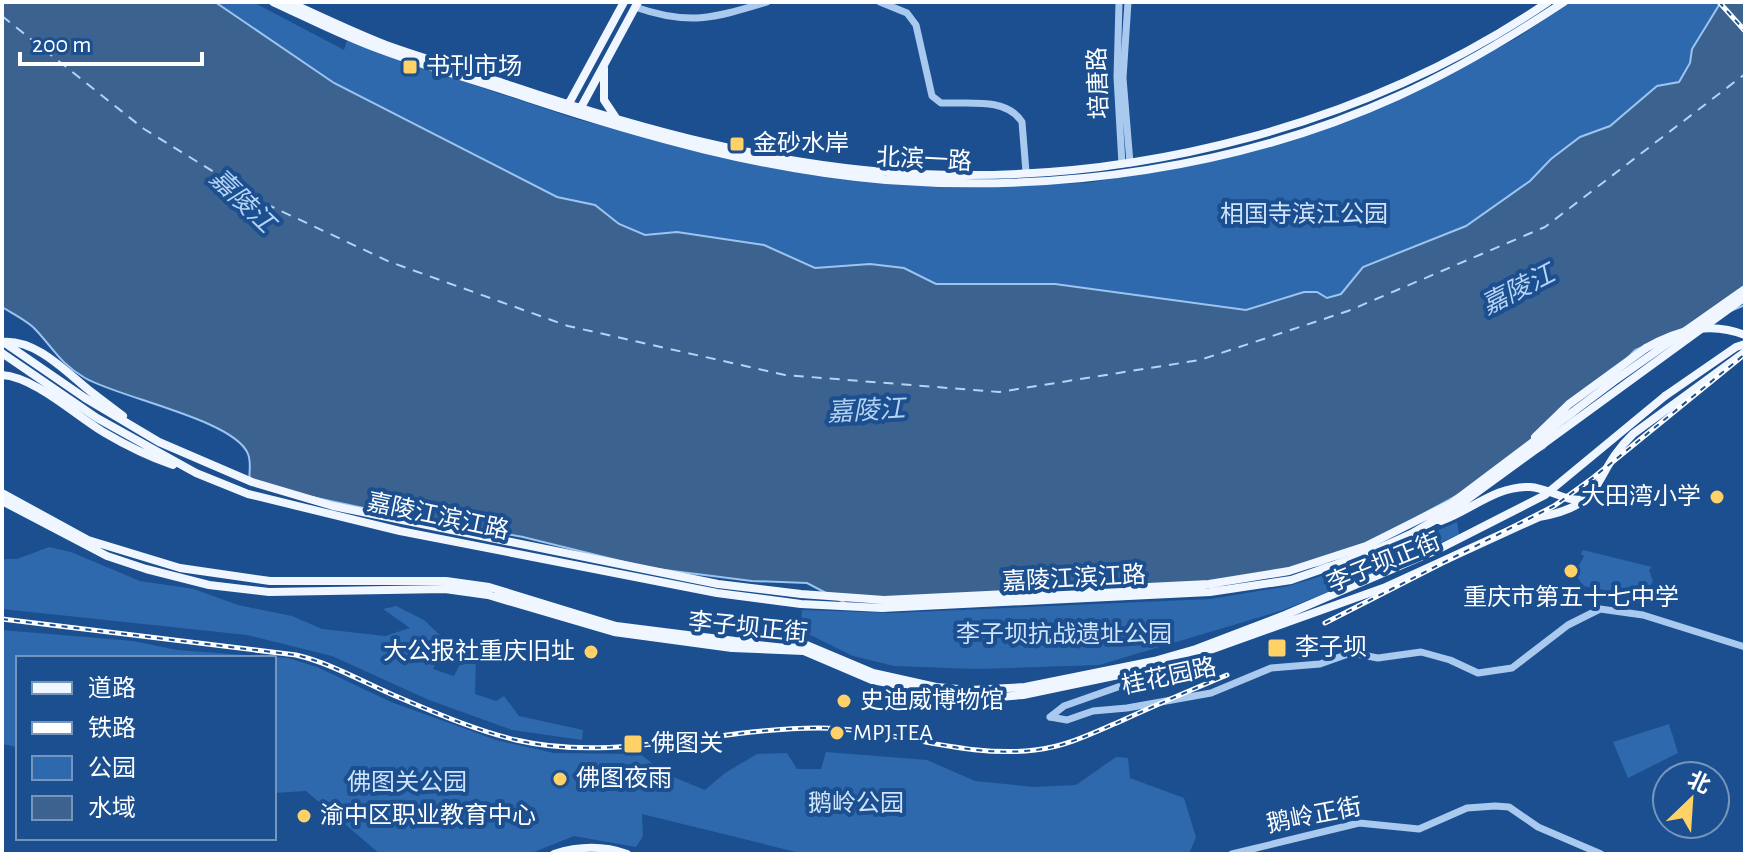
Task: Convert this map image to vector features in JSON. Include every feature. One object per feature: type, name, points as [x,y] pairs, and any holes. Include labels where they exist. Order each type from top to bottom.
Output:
[{"type":"main road","name":"北滨一路","points":[[273,2],[382,50],[566,108],[621,129],[730,155],[867,178],[950,183],[1086,179],[1252,147],[1335,121],[1398,96],[1483,53],[1564,2]]},
{"type":"main road","name":"北滨一路","points":[[289,2],[385,44],[545,97],[566,108]]},
{"type":"main road","points":[[566,108],[624,2]]},
{"type":"main road","name":"北滨一路","points":[[578,112],[731,148],[823,164],[918,174],[1026,172],[1126,163],[1255,135],[1335,111],[1390,88],[1507,30],[1548,2]]},
{"type":"main road","points":[[578,112],[636,5]]},
{"type":"main road","points":[[594,57],[595,65],[604,64]]},
{"type":"main road","points":[[604,64],[604,100],[612,115],[624,123]]},
{"type":"main road","points":[[545,97],[563,96],[578,87]]},
{"type":"main road","name":"嘉陵江滨江路","points":[[331,511],[718,584],[801,594],[884,600],[1209,584],[1289,571],[1366,546],[1452,503],[1614,381],[1745,289]]},
{"type":"main road","name":"嘉陵江滨江路","points":[[331,511],[717,593],[801,604],[882,608],[1210,592],[1291,580],[1369,553],[1411,534],[1454,509],[1745,297]]},
{"type":"main road","points":[[1525,449],[1546,423],[1569,404],[1669,335],[1708,326],[1745,335]]},
{"type":"main road","points":[[2,342],[13,341],[42,353],[159,442],[252,482],[331,511]]},
{"type":"main road","name":"李子坝正街","points":[[629,631],[804,644],[873,673],[936,687],[970,690],[1025,687],[1154,661],[1196,649],[1285,615],[1439,549],[1545,495],[1665,396],[1745,344]]},
{"type":"main road","points":[[1411,534],[1457,515],[1500,491],[1514,488],[1544,489],[1573,501],[1590,497],[1622,444],[1745,352]]},
{"type":"main road","points":[[2,353],[97,418],[196,473]]},
{"type":"main road","points":[[2,375],[27,382],[106,433],[157,460],[248,494],[331,511]]},
{"type":"main road","name":"李子坝正街","points":[[2,493],[88,540],[180,568],[270,581],[446,581],[629,631],[732,648],[804,651],[872,680],[974,699],[1023,695],[1154,668],[1386,587],[1539,517],[1577,507],[1590,497]]},
{"type":"main road","name":"李子坝正街","points":[[2,501],[107,556],[209,585],[269,592],[489,591]]},
{"type":"main road","points":[[554,854],[598,847],[627,854]]},
{"type":"street","points":[[636,5],[671,17],[702,19],[767,2]]},
{"type":"street","points":[[880,2],[899,8],[913,19],[935,100],[941,103],[993,105],[1019,117],[1026,172]]},
{"type":"street","name":"培唐路","points":[[1119,2],[1117,77],[1126,163]]},
{"type":"street","name":"培唐路","points":[[1126,163],[1123,78],[1128,2]]},
{"type":"street","name":"桂花园路","points":[[1154,668],[1135,681],[1064,706],[1050,717],[1067,720],[1093,711],[1211,693],[1271,668],[1320,664],[1351,653],[1378,658],[1421,652],[1450,660],[1478,673],[1512,668],[1568,625],[1600,609],[1643,615],[1745,647]]},
{"type":"street","name":"鹅岭正街","points":[[1232,854],[1359,823],[1419,829],[1467,808],[1509,807],[1538,827],[1601,854]]},
{"type":"green space","name":"相国寺滨江公园","points":[[215,2],[253,2],[344,50],[347,40],[576,119],[730,158],[949,187],[1087,183],[1164,170],[1337,123],[1401,99],[1517,38],[1570,2],[1721,2],[1692,49],[1690,63],[1679,82],[1657,86],[1610,126],[1580,137],[1551,159],[1530,181],[1465,226],[1363,267],[1341,294],[1327,298],[1316,292],[1304,292],[1246,310],[1055,284],[936,284],[903,268],[870,264],[815,268],[764,245],[677,232],[645,235],[619,224],[595,205],[557,197],[334,83]]},
{"type":"green space","name":"李子坝抗战遗址公园","points":[[1457,522],[1459,534],[1384,570],[1280,611],[1099,665],[977,669],[894,666],[853,656],[800,630],[802,610],[891,613],[1210,599],[1289,586],[1363,563]]},
{"type":"green space","points":[[49,547],[71,552],[140,581],[194,589],[238,605],[292,616],[322,629],[385,636],[410,628],[383,609],[396,606],[424,620],[445,640],[433,669],[454,676],[464,656],[476,658],[475,694],[496,701],[504,696],[519,716],[583,730],[582,740],[512,730],[429,700],[332,656],[247,635],[2,609],[2,559],[17,559]]},
{"type":"green space","points":[[1583,550],[1652,567],[1649,570],[1653,581],[1645,595],[1583,586],[1575,573],[1584,556],[1581,554]]},
{"type":"green space","points":[[2,630],[260,656],[16,656],[16,747],[2,744]]},
{"type":"green space","points":[[276,657],[317,667],[391,702],[496,740],[554,753],[640,754],[666,774],[705,790],[725,773],[757,754],[787,753],[797,769],[821,769],[826,752],[927,760],[975,781],[1034,787],[1076,785],[1116,757],[1128,758],[1130,778],[1184,798],[1196,837],[1189,854],[804,854],[642,814],[643,836],[636,847],[574,836],[529,854],[380,854],[306,791],[276,793]]},
{"type":"green space","points":[[1669,724],[1678,753],[1664,760],[1651,760],[1651,766],[1628,778],[1613,742]]},
{"type":"water","name":"嘉陵江","points":[[2,2],[215,2],[334,83],[557,197],[595,205],[619,224],[645,235],[677,232],[764,245],[815,268],[870,264],[904,268],[936,284],[1055,284],[1246,310],[1304,292],[1317,292],[1327,298],[1341,294],[1363,267],[1466,226],[1530,181],[1551,159],[1580,137],[1610,126],[1657,86],[1679,82],[1690,63],[1692,49],[1721,2],[1745,2],[1745,305],[1635,350],[1544,448],[1333,563],[1173,588],[851,606],[807,583],[752,581],[649,568],[523,537],[250,484],[248,454],[239,442],[222,431],[200,420],[102,386],[76,372],[33,327],[2,307]]},
{"type":"ferry route","points":[[2,16],[144,129],[266,204],[390,262],[568,326],[785,375],[999,392],[1200,360],[1348,311],[1545,227],[1745,74]]},
{"type":"railway","points":[[1719,2],[1745,31]]},
{"type":"railway","points":[[1325,623],[1554,506],[1745,354]]},
{"type":"railway","points":[[2,619],[296,655],[333,667],[484,731],[553,746],[590,748],[818,728],[845,729],[981,750],[1035,750],[1079,739],[1227,675]]},
{"type":"place","name":"书刊市场","points":[[410,67]]},
{"type":"place","name":"金砂水岸","points":[[737,144]]},
{"type":"place","name":"大田湾小学","points":[[1717,497]]},
{"type":"place","name":"重庆市第五十七中学","points":[[1571,571]]},
{"type":"place","name":"李子坝","points":[[1277,648]]},
{"type":"place","name":"大公报社重庆旧址","points":[[591,652]]},
{"type":"place","name":"史迪威博物馆","points":[[844,701]]},
{"type":"place","name":"MPJ TEA","points":[[837,733]]},
{"type":"place","name":"佛图关","points":[[633,744]]},
{"type":"place","name":"佛图夜雨","points":[[560,779]]},
{"type":"place","name":"渝中区职业教育中心","points":[[304,816]]},
{"type":"park label","name":"佛图关公园","points":[[407,783]]},
{"type":"park label","name":"鹅岭公园","points":[[856,804]]}]
